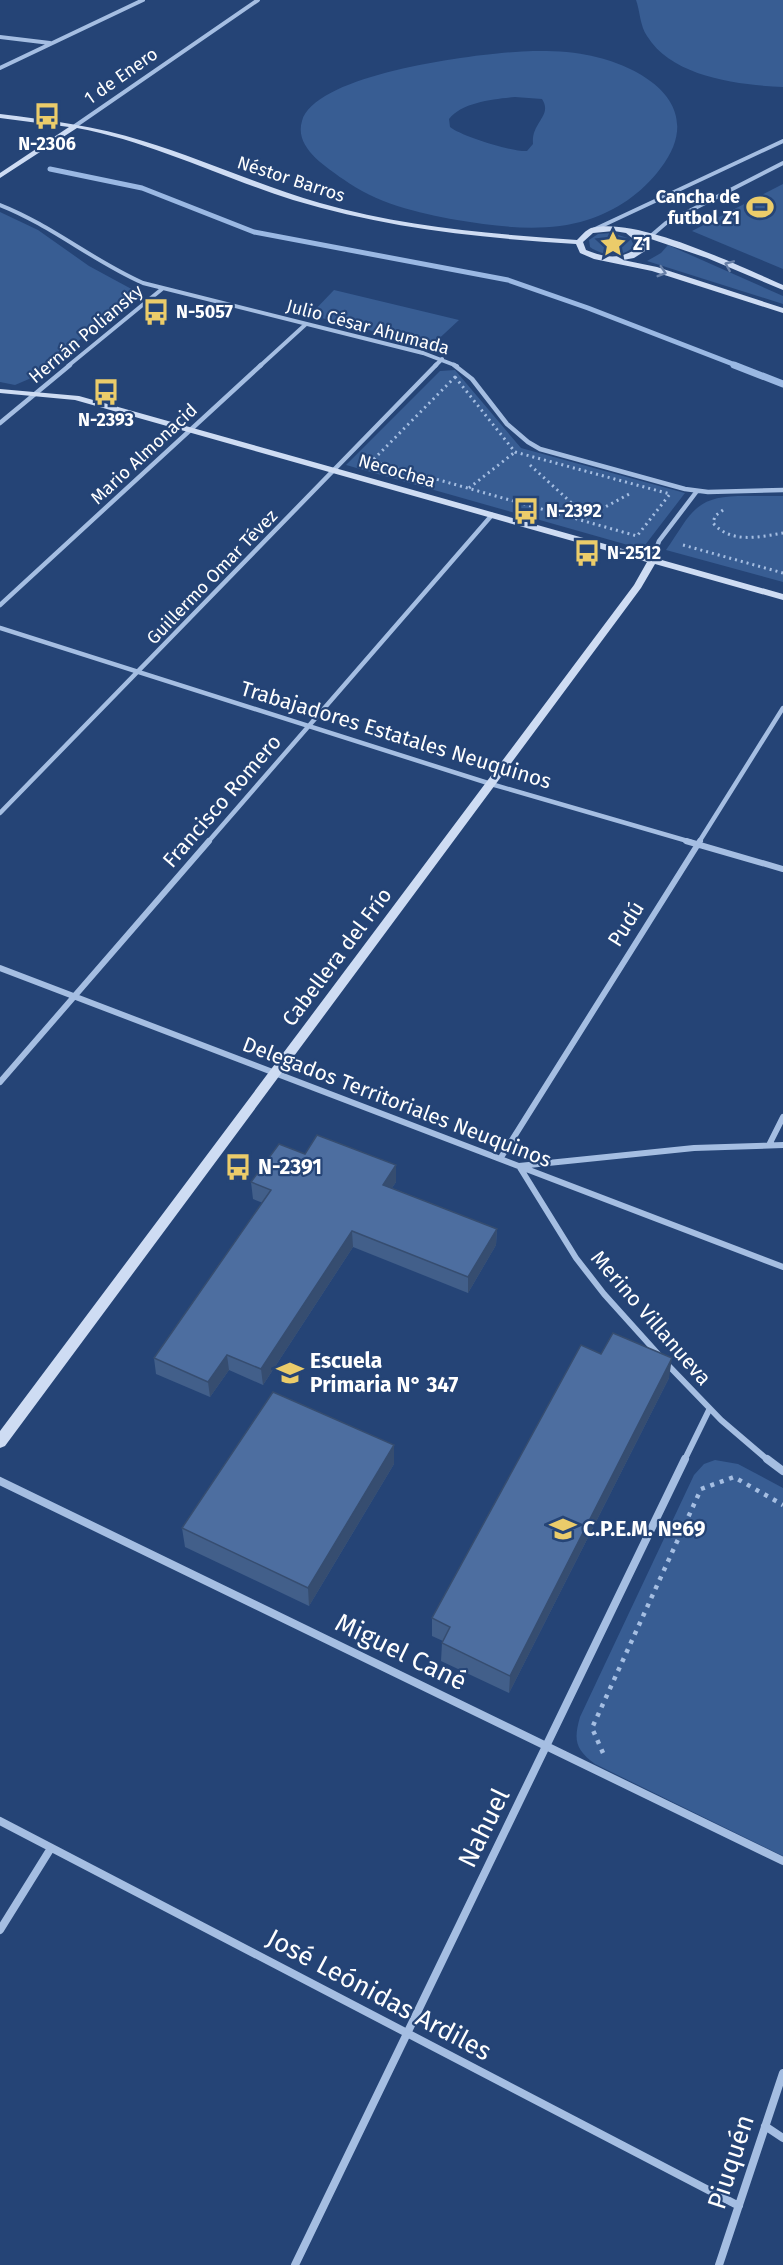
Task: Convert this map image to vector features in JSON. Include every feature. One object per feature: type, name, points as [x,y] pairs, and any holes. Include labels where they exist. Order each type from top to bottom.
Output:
[{"type":"street","points":[[0,69],[144,0]]},
{"type":"street","name":"1 de Enero","points":[[0,176],[258,0]]},
{"type":"street","points":[[0,37],[52,43]]},
{"type":"street","name":"Néstor Barros","points":[[0,116],[75,126],[127,138],[266,189],[369,219],[443,232],[579,242]]},
{"type":"street","points":[[783,141],[590,232],[580,238],[579,242],[583,251],[605,259],[654,269],[783,311]]},
{"type":"street","points":[[605,259],[631,256],[642,249],[652,235],[670,221],[783,163]]},
{"type":"street","name":"Julio César Ahumada","points":[[0,205],[38,221],[114,271],[162,289],[442,359],[459,367],[469,376],[525,443],[549,452],[697,491],[783,490]]},
{"type":"street","points":[[590,232],[604,229],[652,235],[684,246],[783,288]]},
{"type":"street","points":[[621,230],[639,238],[642,242],[642,249]]},
{"type":"street","name":"Hernán Poliansky","points":[[0,423],[162,289]]},
{"type":"street","name":"Mario Almonacid","points":[[0,605],[306,324]]},
{"type":"street","name":"Guillermo Omar Tévez","points":[[0,813],[442,359]]},
{"type":"street","name":"Necochea","points":[[0,391],[76,398],[783,597]]},
{"type":"street","name":"Cabellera del Frío","points":[[0,1442],[645,578],[659,542],[697,491]]},
{"type":"street","name":"Francisco Romero","points":[[0,1082],[492,515]]},
{"type":"street","name":"Trabajadores Estatales Neuquinos","points":[[0,628],[491,783],[783,869]]},
{"type":"street","name":"Pudú","points":[[500,1159],[783,708]]},
{"type":"street","name":"Delegados Territoriales Neuquinos","points":[[0,968],[783,1267]]},
{"type":"street","points":[[769,1144],[783,1117]]},
{"type":"street","points":[[519,1166],[694,1148],[783,1145]]},
{"type":"street","name":"Merino Villanueva","points":[[519,1166],[576,1258],[604,1294],[709,1410],[742,1440],[783,1471]]},
{"type":"street","name":"Nahuel","points":[[296,2265],[709,1410]]},
{"type":"street","name":"Miguel Cané","points":[[0,1481],[783,1861]]},
{"type":"street","name":"José Leónidas Ardiles","points":[[0,1821],[739,2206]]},
{"type":"street","points":[[0,1930],[51,1848]]},
{"type":"street","name":"Piuquén","points":[[719,2265],[783,2073]]},
{"type":"street","points":[[765,2126],[783,2138]]},
{"type":"path","points":[[515,452],[670,494],[637,536],[372,461],[455,376],[515,452],[587,517]]},
{"type":"path","points":[[469,488],[515,452]]},
{"type":"path","points":[[582,520],[642,486]]},
{"type":"path","points":[[731,508],[719,512],[713,519],[713,523],[720,531],[747,538],[783,533]]},
{"type":"path","points":[[683,545],[783,573]]},
{"type":"path","points":[[607,1763],[592,1728],[701,1489],[734,1477],[783,1504]]},
{"type":"shaded area","points":[[636,0],[783,0],[783,87],[727,81],[689,70],[672,61],[658,50],[647,36]]},
{"type":"shaded area","points":[[511,52],[567,52],[609,60],[648,79],[663,92],[673,108],[677,126],[673,146],[653,178],[628,200],[608,212],[587,220],[539,228],[489,225],[427,214],[369,195],[320,162],[302,139],[302,121],[314,104],[338,90],[369,78],[406,68]],"holes":[[[515,97],[542,99],[545,110],[535,130],[533,144],[527,151],[487,143],[450,127],[449,119],[470,105]]]},
{"type":"shaded area","name":"Cancha de futbol Z1","points":[[783,184],[783,269],[692,231]]},
{"type":"shaded area","points":[[0,212],[38,230],[89,266],[137,292],[136,296],[29,379],[15,385],[0,382]]},
{"type":"shaded area","points":[[612,233],[631,239],[634,246],[619,254],[607,254],[590,247],[589,240],[598,234]]},
{"type":"shaded area","points":[[668,245],[783,296],[783,304],[647,261],[661,253]]},
{"type":"shaded area","points":[[334,290],[459,320],[431,346],[310,315]]},
{"type":"shaded area","points":[[455,370],[521,448],[685,493],[642,549],[346,465],[440,371]]},
{"type":"shaded area","points":[[783,496],[783,582],[666,550],[687,518],[702,505],[723,497]]},
{"type":"shaded area","points":[[715,1460],[738,1464],[783,1488],[783,1856],[595,1764],[580,1749],[577,1739],[580,1717],[694,1475],[704,1464]]},
{"type":"building","name":"Escuela Primaria N° 347","points":[[317,1135],[396,1165],[383,1185],[497,1229],[468,1277],[352,1231],[261,1369],[227,1355],[208,1382],[154,1358],[271,1190],[251,1182],[279,1144],[305,1154]]},
{"type":"building","points":[[613,1333],[672,1358],[510,1676],[442,1643],[450,1627],[432,1618],[581,1345],[601,1354]]},
{"type":"building","points":[[273,1392],[394,1445],[308,1588],[182,1528]]},
{"type":"waterway","points":[[50,169],[142,188],[254,232],[508,280],[738,366]]},
{"type":"waterway","points":[[734,365],[783,384]]},
{"type":"place","name":"N-2306","points":[[47,116]]},
{"type":"place","name":"Cancha de futbol Z1","points":[[760,207]]},
{"type":"place","name":"Z1","points":[[613,244]]},
{"type":"place","name":"N-5057","points":[[156,312]]},
{"type":"place","name":"N-2393","points":[[106,392]]},
{"type":"place","name":"N-2392","points":[[526,511]]},
{"type":"place","name":"N-2512","points":[[587,553]]},
{"type":"place","name":"N-2391","points":[[238,1167]]},
{"type":"place","name":"Escuela Primaria N° 347","points":[[290,1373]]},
{"type":"place","name":"C.P.E.M. Nº69","points":[[563,1529]]}]
